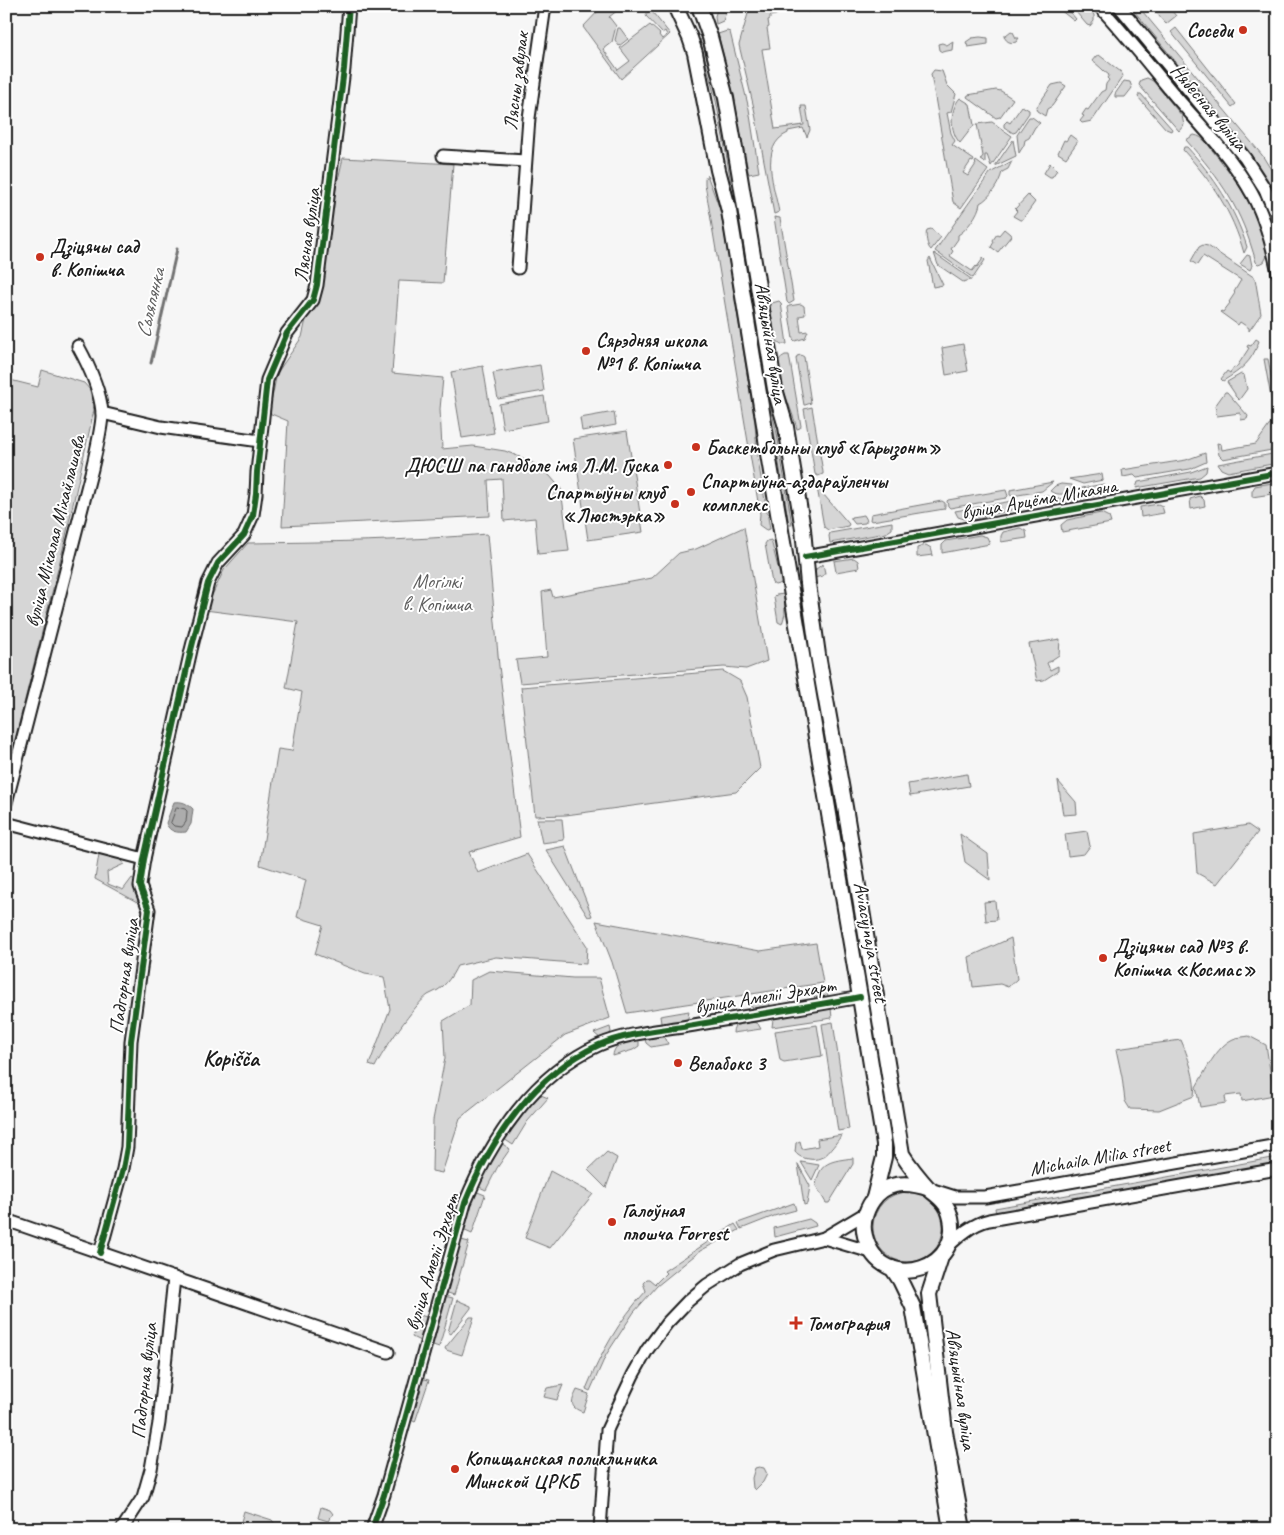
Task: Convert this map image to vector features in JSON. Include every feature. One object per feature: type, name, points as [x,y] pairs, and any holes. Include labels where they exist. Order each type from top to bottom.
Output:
[{"type":"main road","name":"Авіяцыйная вуліца","points":[[675,6],[690,38],[694,53],[718,170],[729,211],[860,997]]},
{"type":"main road","name":"Авіяцыйная вуліца","points":[[699,6],[719,69],[731,124],[775,389],[787,436],[803,529],[818,655],[847,815],[902,1154],[930,1189]]},
{"type":"main road","points":[[786,560],[805,557]]},
{"type":"main road","name":"Aviacyjnaja street","points":[[860,997],[884,1144],[884,1157],[874,1198]]},
{"type":"main road","points":[[898,1184],[914,1184],[930,1189],[944,1202],[950,1217],[952,1231],[944,1252],[929,1266],[908,1272],[892,1268],[878,1260],[871,1252],[864,1233],[866,1213],[874,1198],[887,1187],[898,1184]]},
{"type":"main road","name":"Авіяцыйная вуліца","points":[[944,1252],[932,1282],[929,1299],[945,1432],[963,1529]]},
{"type":"main road","name":"Авіяцыйная вуліца","points":[[892,1268],[913,1306],[950,1529]]},
{"type":"street","name":"Лясная вуліца","points":[[218,563],[244,534],[253,515],[267,380],[287,333],[313,300],[317,285],[344,69],[349,6]]},
{"type":"street","name":"Лясны завулак","points":[[518,268],[530,104],[545,6]]},
{"type":"street","name":"Нябесная вуліца","points":[[1100,6],[1235,166],[1253,195],[1270,238],[1278,274]]},
{"type":"street","name":"Нябесная вуліца","points":[[1119,6],[1238,149],[1259,178],[1278,220]]},
{"type":"street","points":[[1204,130],[1217,123]]},
{"type":"street","name":"Лясны завулак","points":[[443,156],[525,160]]},
{"type":"street","points":[[78,346],[87,362],[102,413],[161,427],[260,440]]},
{"type":"street","name":"вуліца Мікалая Міхайлашава","points":[[6,803],[92,469],[102,413]]},
{"type":"street","name":"вуліца Арцёма Мікаяна","points":[[805,557],[1278,472]]},
{"type":"street","name":"Падгорная вуліца","points":[[100,1253],[123,1169],[127,1147],[131,1041],[149,910],[140,886],[144,859],[191,650],[208,583],[218,563]]},
{"type":"street","points":[[6,823],[144,859]]},
{"type":"street","name":"вуліца Амеліі Эрхарт","points":[[372,1529],[384,1495],[465,1203],[484,1162],[508,1123],[526,1101],[546,1080],[562,1067],[604,1043],[640,1034],[860,997]]},
{"type":"street","name":"Michaila Milia street","points":[[930,1189],[955,1197],[985,1197],[1278,1145]]},
{"type":"street","points":[[944,1252],[968,1229],[979,1222],[1278,1169]]},
{"type":"street","points":[[600,1529],[607,1430],[647,1350],[667,1323],[707,1285],[740,1264],[774,1250],[824,1238],[866,1213]]},
{"type":"street","points":[[6,1220],[388,1352]]},
{"type":"street","points":[[824,1238],[871,1252]]},
{"type":"street","name":"Падгорная вуліца","points":[[122,1529],[143,1496],[152,1469],[159,1423],[174,1278]]},
{"type":"green space","points":[[603,6],[623,6],[609,17],[616,26],[612,42],[603,49],[618,70],[630,61],[620,48],[650,25],[660,34],[662,39],[667,35],[665,31],[662,33],[646,16],[649,8],[670,34],[621,79],[583,27]]},
{"type":"green space","points":[[718,6],[728,6],[723,21],[716,24],[715,16]]},
{"type":"green space","points":[[771,6],[825,6],[807,12],[806,10],[786,13],[780,11],[776,15],[770,16],[768,20],[769,27],[767,28],[770,48],[762,49],[775,129],[804,125],[801,106],[806,106],[810,130],[807,137],[803,128],[788,131],[773,148],[771,158],[772,180],[779,212],[774,214],[754,108],[739,45],[749,10]]},
{"type":"green space","points":[[1055,6],[1065,6],[1076,19],[1074,21]]},
{"type":"green space","points":[[1071,6],[1088,6],[1094,15],[1094,21],[1090,26],[1087,25]]},
{"type":"green space","points":[[1130,6],[1138,6],[1262,155],[1278,181],[1278,200],[1268,180],[1248,150]]},
{"type":"green space","points":[[1150,6],[1168,6],[1176,16],[1166,24]]},
{"type":"green space","points":[[618,28],[628,39],[619,46],[615,40]]},
{"type":"green space","points":[[1176,28],[1236,104],[1232,107],[1171,32]]},
{"type":"green space","points":[[1011,31],[1016,38],[1019,38],[1014,43],[1007,40],[1004,35]]},
{"type":"green space","points":[[730,32],[749,109],[759,172],[749,174],[734,97],[718,34]]},
{"type":"green space","points":[[972,38],[988,38],[988,44],[968,47],[966,42]]},
{"type":"green space","points":[[702,39],[719,100],[724,126],[769,399],[777,434],[792,525],[789,525],[726,153],[716,101],[700,40]]},
{"type":"green space","points":[[953,41],[952,50],[942,52],[939,50],[938,44],[947,45]]},
{"type":"green space","points":[[1099,55],[1121,72],[1123,76],[1092,121],[1082,123],[1080,121],[1084,116],[1082,115],[1101,92],[1105,90],[1109,80],[1107,78],[1109,75],[1092,61]]},
{"type":"green space","points":[[934,70],[942,71],[947,85],[956,94],[951,112],[947,113],[951,133],[955,141],[952,145],[974,160],[973,162],[971,161],[963,173],[968,176],[976,161],[988,170],[961,208],[953,202],[931,74]]},
{"type":"green space","points":[[1147,78],[1153,81],[1182,116],[1184,125],[1179,131],[1139,85],[1141,80]]},
{"type":"green space","points":[[1124,81],[1130,82],[1132,88],[1125,97],[1115,97],[1115,94]]},
{"type":"green space","points":[[1061,83],[1066,86],[1052,106],[1047,109],[1045,116],[1037,111],[1036,108],[1052,85]]},
{"type":"green space","points":[[996,90],[1013,99],[1000,117],[996,118],[967,97],[968,95]]},
{"type":"green space","points":[[1139,94],[1172,129],[1171,131],[1166,129],[1138,97]]},
{"type":"green space","points":[[960,98],[970,104],[974,125],[960,143],[956,138],[952,120],[954,108]]},
{"type":"green space","points":[[1022,106],[1029,110],[1029,113],[1016,132],[1013,133],[1004,127],[1004,124],[1007,121],[1010,123]]},
{"type":"green space","points":[[1029,117],[1040,123],[1035,127],[1029,138],[1025,140],[1019,153],[1017,135]]},
{"type":"green space","points":[[992,122],[1012,136],[991,166],[987,155],[985,155],[985,163],[980,160],[983,156],[977,124]]},
{"type":"green space","points":[[1070,135],[1078,141],[1066,158],[1058,153],[1064,140],[1066,141]]},
{"type":"green space","points":[[1194,135],[1204,140],[1209,146],[1249,202],[1264,242],[1267,256],[1264,262],[1258,264],[1256,262],[1244,226],[1229,196],[1186,140]]},
{"type":"green space","points":[[1013,140],[1016,156],[995,166]]},
{"type":"green space","points":[[1184,147],[1187,147],[1206,170],[1230,206],[1247,247],[1244,253],[1227,210],[1212,186],[1183,150]]},
{"type":"green space","points":[[343,158],[453,164],[443,283],[399,281],[392,373],[443,378],[440,409],[442,449],[473,446],[505,451],[530,461],[550,476],[561,489],[569,551],[538,554],[535,518],[504,521],[502,479],[488,480],[490,516],[282,526],[288,421],[269,413],[277,373],[302,337]]},
{"type":"green space","points":[[1012,161],[1008,169],[1002,172],[991,194],[980,203],[975,216],[969,225],[958,235],[958,239],[951,249],[953,251],[950,256],[972,271],[982,260],[982,257],[985,260],[973,278],[935,251],[990,173]]},
{"type":"green space","points":[[1050,163],[1057,170],[1052,177],[1044,173]]},
{"type":"green space","points":[[707,175],[721,212],[755,423],[757,455],[770,529],[766,530],[759,525],[760,514],[705,184]]},
{"type":"green space","points":[[1028,195],[1035,202],[1022,220],[1020,220],[1013,216],[1017,211],[1015,209]]},
{"type":"green space","points":[[774,217],[780,218],[794,301],[789,304],[787,302]]},
{"type":"green space","points":[[931,229],[941,237],[931,250],[927,243],[926,234],[927,230]]},
{"type":"green space","points":[[1004,229],[1011,236],[998,252],[991,247],[997,234],[999,235]]},
{"type":"green space","points":[[1203,245],[1208,246],[1255,278],[1261,314],[1249,331],[1249,328],[1240,322],[1238,325],[1220,312],[1223,312],[1230,303],[1241,280],[1203,256],[1197,265],[1191,261],[1199,247]]},
{"type":"green space","points":[[934,253],[971,280],[963,282],[938,265]]},
{"type":"green space","points":[[1247,255],[1250,256],[1252,266],[1250,270],[1240,264]]},
{"type":"green space","points":[[930,258],[943,285],[933,287],[928,261]]},
{"type":"green space","points":[[779,301],[781,303],[787,344],[781,344],[776,340],[770,308],[772,303]]},
{"type":"green space","points":[[801,304],[804,306],[805,315],[799,316],[801,332],[808,331],[805,338],[795,341],[793,339],[788,308],[789,306]]},
{"type":"green space","points":[[1256,339],[1259,341],[1253,355],[1240,369],[1223,381],[1221,379],[1227,371],[1230,373],[1234,367],[1236,368],[1249,348],[1247,347],[1248,345],[1251,346]]},
{"type":"green space","points":[[963,344],[968,371],[946,375],[942,348]]},
{"type":"green space","points":[[785,355],[789,355],[801,426],[797,429],[779,374],[779,360]]},
{"type":"green space","points":[[801,355],[804,357],[811,403],[805,405],[796,359],[797,356]]},
{"type":"green space","points":[[1264,359],[1268,359],[1278,412],[1278,447],[1277,449],[1223,459],[1219,455],[1217,443],[1221,444],[1222,450],[1256,444],[1273,420],[1274,414]]},
{"type":"green space","points":[[540,365],[544,391],[498,399],[493,373]]},
{"type":"green space","points":[[483,366],[494,433],[462,438],[451,372]]},
{"type":"green space","points":[[42,370],[84,383],[90,390],[94,410],[63,549],[6,775],[6,379],[38,387]]},
{"type":"green space","points":[[1241,374],[1244,375],[1247,389],[1239,400],[1227,382]]},
{"type":"green space","points":[[1225,392],[1248,416],[1247,419],[1241,420],[1240,413],[1217,416],[1215,406]]},
{"type":"green space","points":[[544,396],[548,421],[503,429],[499,404]]},
{"type":"green space","points":[[812,407],[823,472],[823,474],[818,476],[815,474],[804,409]]},
{"type":"green space","points":[[614,412],[616,425],[582,431],[580,418]]},
{"type":"green space","points":[[627,431],[643,532],[588,540],[573,439]]},
{"type":"green space","points":[[1205,453],[1206,462],[1190,469],[1137,478],[1134,475],[1123,477],[1122,470],[1186,460]]},
{"type":"green space","points":[[1278,453],[1278,463],[1228,472],[1221,469],[1218,464]]},
{"type":"green space","points":[[1207,466],[1206,472],[1200,477],[1136,488],[1138,482],[1191,472]]},
{"type":"green space","points":[[1102,474],[1103,480],[1083,484],[1069,479]]},
{"type":"green space","points":[[1053,482],[1042,491],[1010,495],[1010,490]]},
{"type":"green space","points":[[1278,482],[1278,493],[1252,497],[1252,491],[1255,486]]},
{"type":"green space","points":[[1061,484],[1072,485],[1074,488],[1062,494],[1050,491],[1055,486]]},
{"type":"green space","points":[[1104,484],[1102,492],[1098,495],[1051,504],[1045,499],[1044,495],[1056,499],[1065,498],[1075,494],[1082,488]]},
{"type":"green space","points":[[817,487],[849,524],[848,526],[828,530],[824,527]]},
{"type":"green space","points":[[1006,490],[1008,496],[1006,498],[950,508],[948,506],[948,500]]},
{"type":"green space","points":[[1200,496],[1204,500],[1205,506],[1191,509],[1190,499]]},
{"type":"green space","points":[[942,501],[945,503],[944,509],[870,520],[871,514]]},
{"type":"green space","points":[[1012,501],[1013,507],[1010,511],[964,519],[958,517],[955,511]]},
{"type":"green space","points":[[1158,504],[1162,506],[1164,513],[1141,517],[1140,507]]},
{"type":"green space","points":[[1101,513],[1109,517],[1111,523],[1062,532],[1061,525],[1067,520]]},
{"type":"green space","points":[[864,515],[867,520],[865,523],[855,524],[851,519],[851,517]]},
{"type":"green space","points":[[892,522],[892,529],[886,533],[830,543],[830,533]]},
{"type":"green space","points":[[744,527],[767,661],[746,669],[724,667],[520,683],[516,660],[547,657],[542,592],[551,590],[553,597],[652,578],[679,553],[696,549]]},
{"type":"green space","points":[[1020,528],[1026,531],[1027,538],[1001,542],[1003,532]]},
{"type":"green space","name":"Могілкі в. Копішча","points":[[487,534],[499,666],[520,837],[469,852],[478,873],[527,854],[587,946],[586,964],[496,957],[457,966],[444,985],[428,995],[415,1008],[391,1040],[375,1067],[369,1065],[390,1009],[384,977],[365,974],[315,954],[323,925],[297,917],[306,880],[260,865],[278,749],[292,751],[302,692],[286,688],[298,622],[205,610],[224,570],[248,543],[398,540]]},
{"type":"green space","points":[[980,535],[987,537],[990,544],[942,553],[942,545],[946,541]]},
{"type":"green space","points":[[771,540],[782,583],[775,585],[772,583],[765,544]]},
{"type":"green space","points":[[926,545],[931,548],[933,555],[917,557],[917,548]]},
{"type":"green space","points":[[854,558],[858,561],[859,568],[836,572],[834,561]]},
{"type":"green space","points":[[823,564],[825,573],[823,576],[814,578],[816,569]]},
{"type":"green space","points":[[784,594],[785,614],[782,624],[778,622],[774,597]]},
{"type":"green space","points":[[1060,639],[1059,655],[1047,663],[1050,670],[1058,666],[1058,671],[1044,680],[1037,681],[1029,644]]},
{"type":"green space","points":[[723,671],[740,681],[747,697],[760,768],[736,792],[566,815],[535,816],[521,687]]},
{"type":"green space","points":[[967,774],[969,786],[910,796],[908,784]]},
{"type":"green space","points":[[1058,781],[1076,802],[1077,814],[1063,815]]},
{"type":"green space","points":[[537,819],[562,819],[564,840],[542,843]]},
{"type":"green space","points":[[1248,825],[1258,832],[1217,884],[1197,873],[1194,834]]},
{"type":"green space","points":[[1087,831],[1090,846],[1084,854],[1068,856],[1065,834]]},
{"type":"green space","points":[[960,834],[988,854],[990,880],[965,862]]},
{"type":"green space","points":[[565,846],[592,916],[588,917],[546,850]]},
{"type":"green space","points":[[99,854],[121,859],[124,864],[107,872],[108,884],[123,890],[132,878],[135,880],[137,902],[95,879]]},
{"type":"green space","points":[[995,901],[997,920],[986,921],[984,902]]},
{"type":"green space","points":[[596,921],[760,951],[816,943],[823,983],[627,1013],[612,962]]},
{"type":"green space","points":[[1011,938],[1017,979],[1008,987],[1000,984],[973,987],[969,957]]},
{"type":"green space","points":[[489,971],[573,978],[599,978],[610,1018],[565,1035],[460,1118],[442,1173],[432,1171],[433,1120],[445,1058],[443,1021],[470,1005],[471,980]]},
{"type":"green space","points":[[827,989],[828,997],[815,999],[813,991]]},
{"type":"green space","points":[[769,998],[770,1004],[768,1007],[754,1009],[751,1007],[750,1001]]},
{"type":"green space","points":[[831,1008],[832,1018],[772,1027],[773,1019],[778,1017]]},
{"type":"green space","points":[[689,1011],[685,1022],[664,1025],[661,1023],[660,1016]]},
{"type":"green space","points":[[749,1020],[758,1024],[761,1029],[733,1033],[736,1025]]},
{"type":"green space","points":[[833,1022],[849,1129],[838,1131],[822,1024]]},
{"type":"green space","points":[[817,1025],[822,1056],[784,1062],[780,1060],[775,1031]]},
{"type":"green space","points":[[610,1027],[611,1032],[608,1037],[601,1039],[594,1033]]},
{"type":"green space","points":[[662,1036],[668,1044],[651,1047],[646,1043],[645,1039]]},
{"type":"green space","points":[[1249,1036],[1266,1045],[1274,1095],[1242,1101],[1241,1094],[1225,1096],[1226,1103],[1200,1107],[1196,1087],[1212,1060],[1227,1043],[1235,1038]]},
{"type":"green space","points":[[639,1040],[639,1046],[633,1050],[613,1056],[614,1051],[619,1045]]},
{"type":"green space","points":[[1181,1040],[1193,1076],[1194,1096],[1159,1110],[1130,1109],[1125,1101],[1116,1049]]},
{"type":"green space","points":[[538,1095],[548,1098],[527,1122],[513,1145],[504,1139],[519,1117]]},
{"type":"green space","points":[[842,1135],[828,1153],[820,1158],[805,1158],[795,1152],[796,1143],[800,1141],[802,1149],[818,1146],[817,1139]]},
{"type":"green space","points":[[501,1143],[510,1149],[497,1168],[486,1190],[477,1186]]},
{"type":"green space","points":[[607,1152],[617,1158],[606,1188],[588,1170]]},
{"type":"green space","points":[[1278,1157],[1278,1163],[996,1214],[995,1208]]},
{"type":"green space","points":[[853,1158],[853,1164],[829,1203],[826,1203],[816,1186],[823,1167],[839,1160]]},
{"type":"green space","points":[[801,1162],[819,1165],[812,1180]]},
{"type":"green space","points":[[798,1164],[810,1186],[807,1204],[804,1205]]},
{"type":"green space","points":[[550,1171],[593,1194],[550,1248],[525,1238]]},
{"type":"green space","points":[[475,1191],[485,1195],[472,1234],[463,1230]]},
{"type":"green space","points":[[908,1192],[921,1195],[933,1202],[940,1214],[943,1227],[940,1240],[933,1252],[921,1259],[908,1262],[895,1259],[883,1252],[876,1240],[873,1227],[876,1214],[883,1202],[895,1195]]},
{"type":"green space","points":[[794,1203],[796,1210],[774,1216],[741,1229],[738,1223]]},
{"type":"green space","points":[[809,1219],[816,1226],[775,1237],[774,1228]]},
{"type":"green space","points":[[735,1224],[739,1230],[700,1251],[657,1286],[634,1312],[606,1355],[590,1391],[586,1389],[612,1337],[627,1313],[646,1291],[643,1283],[649,1279],[655,1284],[666,1273],[664,1271]]},
{"type":"green space","points":[[461,1240],[469,1242],[454,1295],[445,1292]]},
{"type":"green space","points":[[444,1296],[453,1298],[439,1347],[430,1344]]},
{"type":"green space","points":[[457,1300],[471,1306],[471,1308],[451,1334],[448,1332]]},
{"type":"green space","points":[[419,1315],[427,1317],[420,1341],[412,1337]]},
{"type":"green space","points":[[470,1317],[474,1317],[462,1355],[446,1350],[445,1348]]},
{"type":"green space","points":[[424,1379],[429,1380],[415,1422],[409,1416],[420,1381]]},
{"type":"green space","points":[[563,1385],[557,1400],[544,1397],[547,1388]]},
{"type":"green space","points":[[577,1390],[589,1394],[583,1412],[575,1408],[572,1403]]},
{"type":"green space","points":[[755,1468],[764,1468],[767,1474],[763,1482],[755,1490],[752,1478]]},
{"type":"green space","points":[[321,1507],[330,1510],[333,1514],[328,1521],[318,1518]]},
{"type":"green space","points":[[244,1511],[272,1520],[275,1524],[273,1529],[239,1529]]},
{"type":"water","points":[[174,802],[184,803],[193,809],[191,824],[186,832],[174,831],[166,823]]},
{"type":"waterway","name":"Сьляпянка","points":[[151,363],[177,249]]},
{"type":"cycle path","points":[[100,1253],[123,1169],[127,1147],[131,1041],[149,910],[140,886],[144,859],[208,583],[218,563],[244,535],[253,515],[267,380],[287,333],[313,300],[317,285],[344,69],[349,6]]},
{"type":"cycle path","points":[[805,557],[1278,473]]},
{"type":"cycle path","points":[[372,1529],[384,1495],[465,1203],[488,1155],[517,1111],[535,1091],[554,1073],[576,1057],[610,1041],[643,1033],[860,997]]},
{"type":"place","name":"Соседи","points":[[1243,30]]},
{"type":"place","name":"Дзіцячы сад в. Копішча","points":[[40,257]]},
{"type":"place","name":"Сярэдняя школа №1 в. Копішча","points":[[586,351]]},
{"type":"place","name":"Баскетбольны клуб «Гарызонт»","points":[[696,447]]},
{"type":"place","name":"ДЮСШ па гандболе імя Л.М. Гуска","points":[[668,465]]},
{"type":"place","name":"Спартыўна-аздараўленчы комплекс","points":[[691,492]]},
{"type":"place","name":"Cпартыўны клуб «Люстэрка»","points":[[675,504]]},
{"type":"place","name":"Дзіцячы сад №3 в. Копішча «Космас»","points":[[1103,958]]},
{"type":"place","name":"Велабокс 3","points":[[678,1063]]},
{"type":"place","name":"Галоўная плошча Forrest","points":[[612,1222]]},
{"type":"place","name":"Томография","points":[[796,1323]]},
{"type":"place","name":"Копищанская поликлиника Минской ЦРКБ","points":[[455,1469]]},
{"type":"district","name":"Kopišča","points":[[231,1059]]}]
